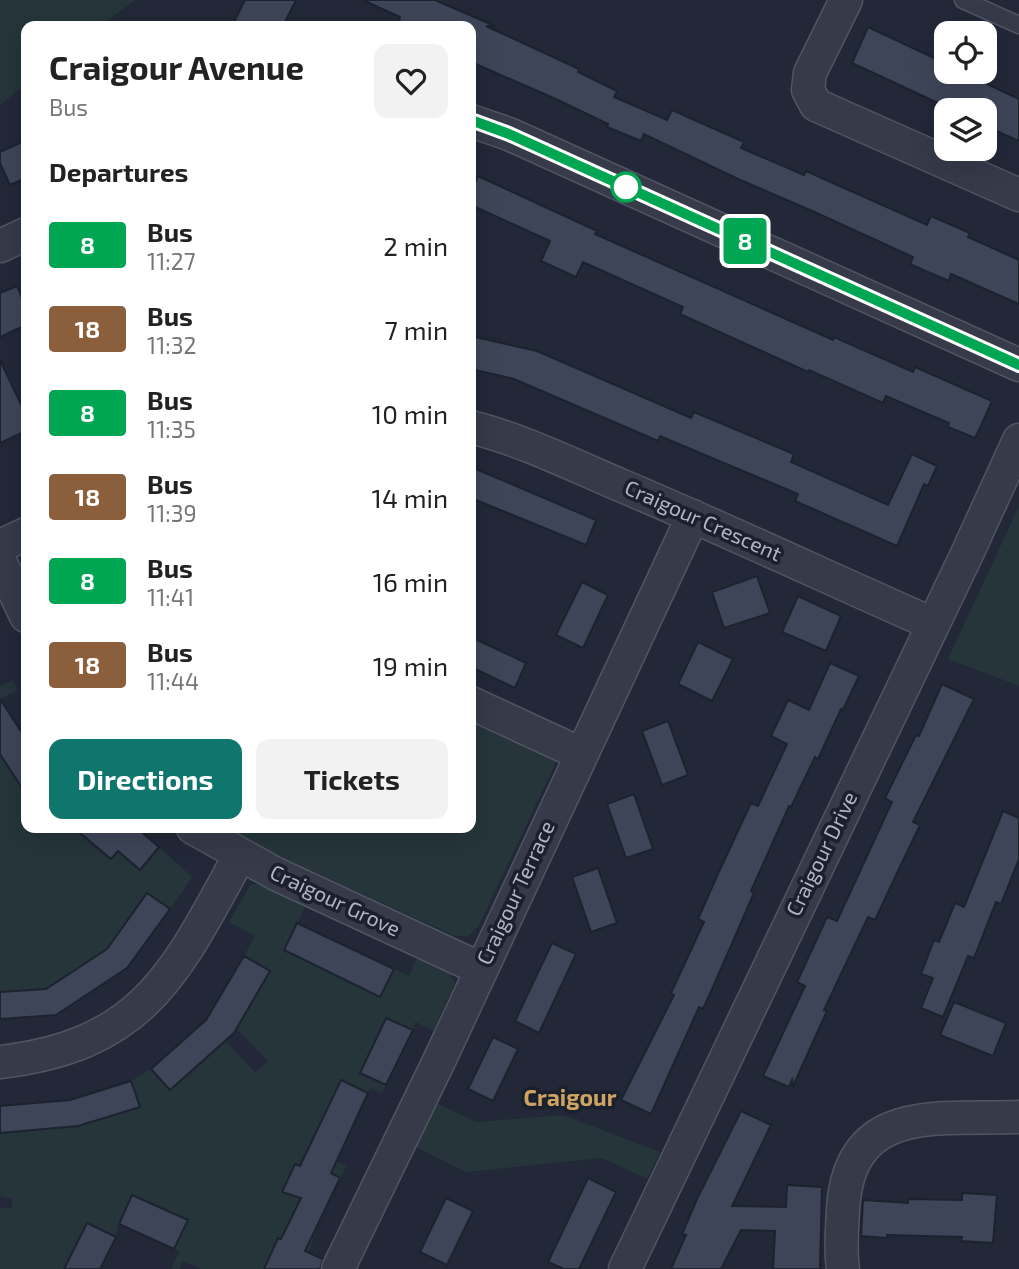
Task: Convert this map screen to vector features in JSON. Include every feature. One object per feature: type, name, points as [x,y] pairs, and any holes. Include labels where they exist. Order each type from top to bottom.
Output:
[{"type":"street","points":[[846,0],[810,73],[808,90],[816,105],[1019,195]]},
{"type":"street","points":[[476,123],[509,134],[1019,365]]},
{"type":"street","points":[[0,246],[21,236]]},
{"type":"street","name":"Craigour Crescent","points":[[476,428],[495,433],[693,516],[933,624]]},
{"type":"street","name":"Craigour Drive","points":[[625,1269],[1019,440]]},
{"type":"street","name":"Craigour Terrace","points":[[338,1269],[439,1061],[693,516]]},
{"type":"street","points":[[0,546],[21,536]]},
{"type":"street","points":[[0,561],[21,605]]},
{"type":"street","points":[[476,705],[581,754]]},
{"type":"street","name":"Craigour Grove","points":[[202,833],[276,874],[481,969]]},
{"type":"street","points":[[0,1062],[42,1056],[76,1046],[102,1034],[145,1003],[184,955],[240,855]]},
{"type":"street","points":[[843,1269],[841,1256],[844,1195],[850,1168],[862,1148],[878,1133],[902,1124],[928,1120],[1019,1117]]},
{"type":"lane","points":[[963,0],[1001,7],[1019,25]]},
{"type":"shaded area","points":[[0,0],[135,0],[108,21],[21,21],[21,88],[0,105]]},
{"type":"shaded area","points":[[1019,506],[1019,686],[948,659]]},
{"type":"shaded area","points":[[13,680],[18,690],[0,699],[0,686]]},
{"type":"shaded area","points":[[476,716],[560,754],[478,927],[468,936],[455,936],[283,858],[236,833],[476,833]]},
{"type":"shaded area","points":[[0,754],[11,771],[21,764],[21,833],[96,833],[90,841],[111,859],[118,851],[140,870],[159,847],[192,877],[170,909],[147,893],[113,940],[136,956],[118,974],[103,951],[55,983],[43,1016],[41,989],[0,992]]},
{"type":"shaded area","points":[[253,884],[260,884],[306,905],[285,950],[380,996],[394,969],[409,976],[418,956],[447,970],[455,983],[433,1030],[415,1022],[413,1030],[386,1018],[360,1073],[386,1085],[382,1093],[370,1088],[368,1093],[341,1081],[336,1161],[346,1166],[341,1178],[316,1166],[313,1172],[295,1164],[285,1184],[303,1193],[291,1218],[316,1230],[309,1252],[278,1238],[267,1269],[201,1269],[183,1261],[179,1269],[171,1269],[179,1252],[174,1249],[187,1220],[133,1195],[115,1237],[87,1223],[64,1269],[0,1269],[0,1207],[11,1209],[13,1199],[0,1196],[0,1132],[57,1128],[56,1101],[75,1098],[84,1124],[139,1107],[131,1081],[151,1069],[170,1089],[214,1050],[195,1029],[206,1020],[255,1072],[268,1061],[214,1006],[241,1022],[270,971],[244,956],[255,936],[229,922]]},
{"type":"shaded area","points":[[436,1103],[476,1122],[563,1115],[660,1152],[647,1179],[602,1158],[466,1172],[416,1147]]},
{"type":"building","points":[[245,0],[296,0],[286,21],[234,21]]},
{"type":"building","points":[[363,0],[435,0],[495,26],[486,26],[579,69],[578,72],[617,91],[614,97],[667,120],[672,110],[744,142],[741,148],[804,175],[806,171],[927,225],[931,216],[970,233],[968,237],[1019,260],[1019,304],[951,274],[949,281],[930,273],[910,264],[913,257],[644,134],[641,141],[607,127],[608,124],[558,100],[476,64],[476,21],[399,21],[400,17]]},
{"type":"building","points":[[868,27],[934,58],[934,84],[987,84],[1019,99],[1019,141],[997,131],[997,98],[934,98],[934,101],[852,63]]},
{"type":"building","points":[[21,142],[21,180],[10,185],[0,163],[0,152]]},
{"type":"building","points":[[478,176],[597,231],[595,234],[833,340],[834,337],[913,372],[915,367],[992,401],[975,438],[948,427],[949,423],[886,396],[883,403],[809,370],[808,372],[680,314],[683,307],[583,262],[576,277],[541,261],[550,241],[476,207]]},
{"type":"building","points":[[17,286],[21,295],[21,327],[0,337],[0,293]]},
{"type":"building","points":[[476,337],[537,351],[691,418],[694,412],[794,454],[791,462],[888,505],[912,454],[937,466],[928,486],[924,484],[897,546],[795,501],[798,494],[660,436],[658,441],[514,379],[476,370]]},
{"type":"building","points":[[0,360],[21,404],[21,433],[0,443]]},
{"type":"building","points":[[476,469],[596,520],[586,545],[476,500]]},
{"type":"building","points":[[757,576],[770,613],[724,628],[712,592]]},
{"type":"building","points":[[582,582],[608,595],[583,648],[556,635]]},
{"type":"building","points":[[798,596],[841,616],[826,651],[782,632]]},
{"type":"building","points":[[476,639],[526,663],[515,688],[476,669]]},
{"type":"building","points":[[698,642],[733,659],[712,701],[678,684]]},
{"type":"building","points":[[830,663],[859,676],[818,759],[815,757],[791,807],[789,806],[751,891],[754,893],[713,987],[703,1009],[699,1007],[651,1114],[621,1100],[674,995],[671,993],[704,922],[698,919],[751,803],[758,806],[787,744],[771,736],[788,700],[809,710]]},
{"type":"building","points":[[942,684],[974,699],[913,822],[920,825],[875,920],[868,917],[824,1010],[827,1011],[793,1086],[792,1080],[789,1087],[763,1076],[805,986],[797,982],[827,917],[837,921],[892,802],[885,798],[916,735],[919,736]]},
{"type":"building","points":[[0,699],[21,731],[21,786],[0,754]]},
{"type":"building","points":[[668,721],[688,775],[662,785],[642,731]]},
{"type":"building","points":[[634,794],[653,849],[626,858],[607,804]]},
{"type":"building","points":[[1003,811],[1019,818],[1019,859],[1001,904],[996,902],[974,958],[968,956],[943,1017],[921,1008],[933,978],[921,974],[934,940],[939,942],[955,903],[964,907]]},
{"type":"building","points":[[80,833],[143,833],[159,847],[140,870],[118,851],[111,859]]},
{"type":"building","points":[[598,868],[617,923],[591,932],[572,877]]},
{"type":"building","points":[[147,893],[170,909],[127,968],[56,1015],[0,1019],[0,992],[46,989],[107,949]]},
{"type":"building","points":[[297,923],[394,969],[380,997],[284,950]]},
{"type":"building","points":[[552,943],[576,954],[539,1033],[515,1021]]},
{"type":"building","points":[[244,956],[270,971],[234,1033],[170,1090],[151,1069],[206,1020]]},
{"type":"building","points":[[954,1002],[1006,1023],[993,1056],[940,1035]]},
{"type":"building","points":[[386,1018],[413,1030],[386,1085],[360,1073]]},
{"type":"building","points":[[493,1037],[518,1049],[493,1101],[468,1089]]},
{"type":"building","points":[[341,1080],[368,1093],[331,1173],[340,1178],[305,1251],[323,1259],[320,1269],[264,1269],[301,1198],[282,1192],[295,1164],[300,1166]]},
{"type":"building","points":[[131,1081],[140,1107],[78,1126],[0,1133],[0,1106],[70,1100]]},
{"type":"building","points":[[741,1111],[771,1125],[732,1206],[786,1207],[787,1185],[822,1187],[820,1269],[773,1269],[775,1231],[741,1230],[721,1269],[671,1269],[686,1235],[682,1234],[697,1199]]},
{"type":"building","points":[[588,1178],[616,1192],[579,1269],[564,1269],[548,1262]]},
{"type":"building","points":[[962,1193],[997,1195],[993,1243],[961,1241],[962,1237],[861,1236],[863,1200],[908,1203],[908,1199],[962,1200]]},
{"type":"building","points":[[132,1195],[188,1220],[174,1249],[119,1224]]},
{"type":"building","points":[[446,1198],[473,1211],[447,1265],[420,1252]]},
{"type":"building","points":[[87,1223],[116,1237],[100,1269],[64,1269]]},
{"type":"bus line","name":"8","points":[[476,122],[509,134],[1019,365]]},
{"type":"district","name":"Craigour","points":[[570,1098]]}]
